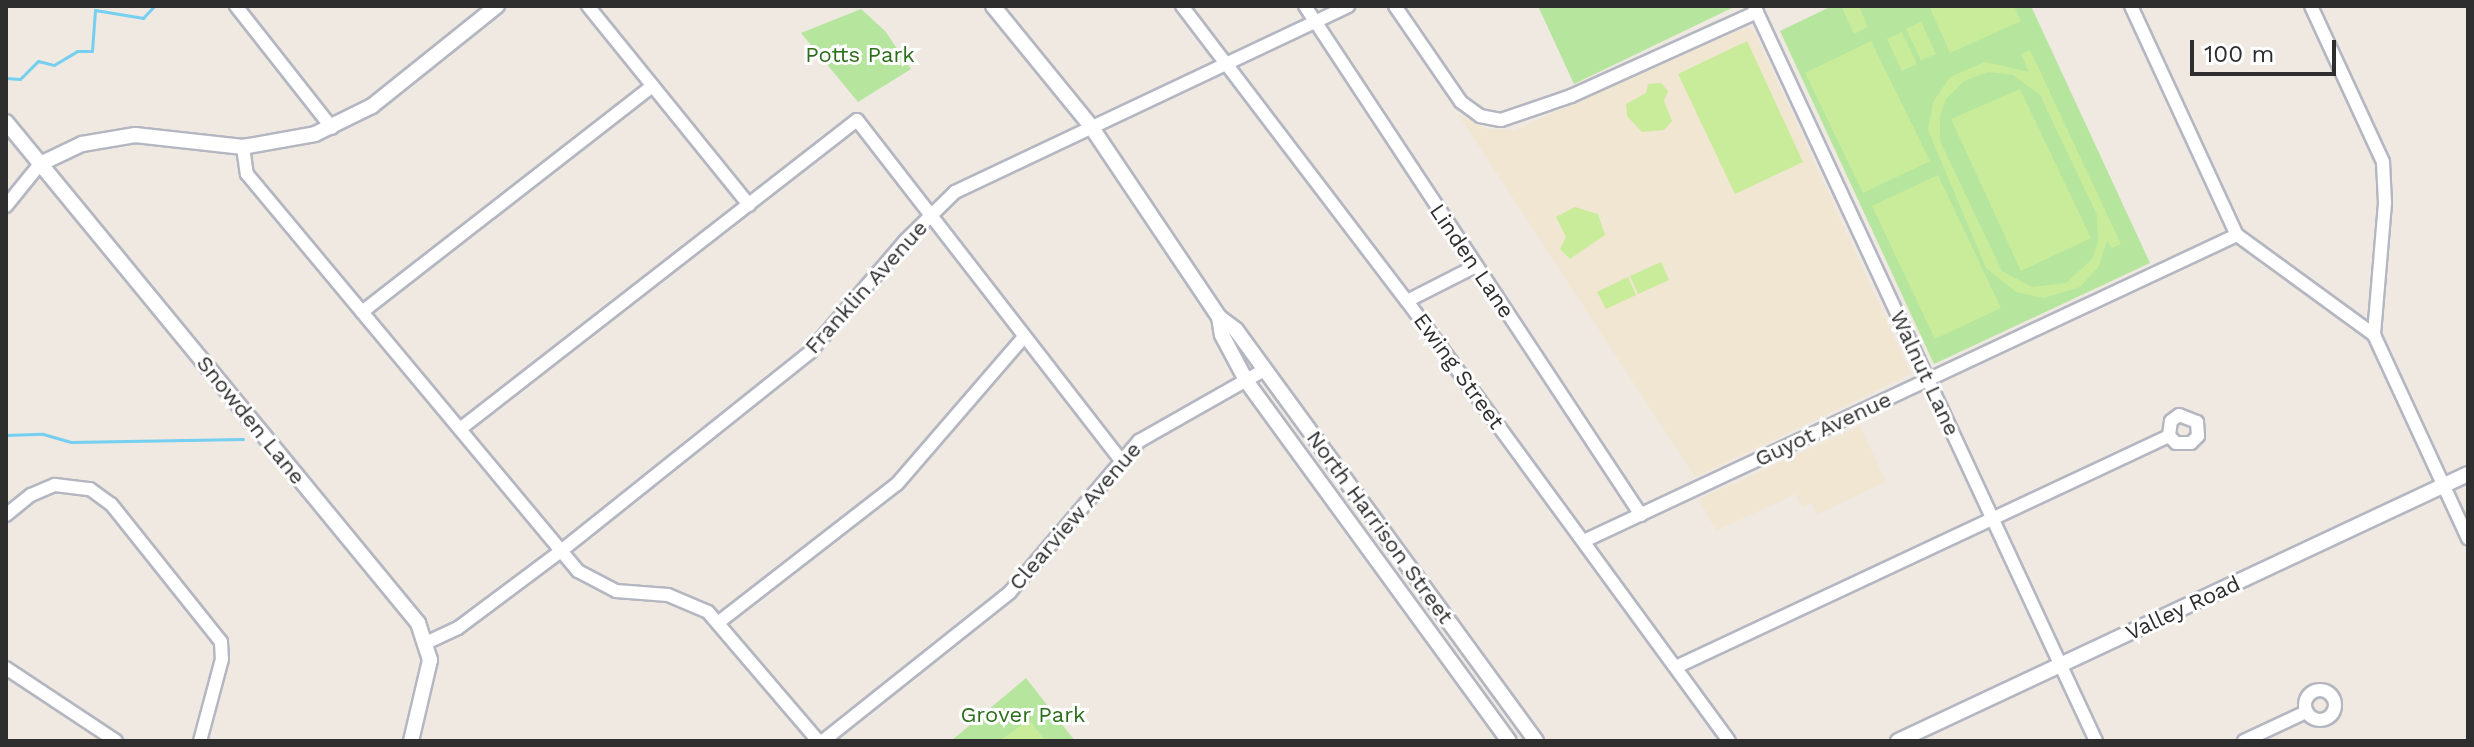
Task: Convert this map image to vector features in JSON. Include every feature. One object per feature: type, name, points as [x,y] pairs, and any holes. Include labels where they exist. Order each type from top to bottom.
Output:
[{"type":"street","points":[[236,6],[332,128]]},
{"type":"street","points":[[6,206],[40,164],[82,144],[135,135],[243,147],[294,141],[332,128],[372,106],[497,6]]},
{"type":"street","points":[[588,6],[749,205]]},
{"type":"street","name":"North Harrison Street","points":[[993,6],[1090,125],[1219,317],[1236,330],[1536,741]]},
{"type":"street","name":"Ewing Street","points":[[1182,6],[1407,301],[1729,741]]},
{"type":"street","name":"Linden Lane","points":[[1305,6],[1641,515]]},
{"type":"street","name":"Franklin Avenue","points":[[428,642],[458,628],[561,551],[810,352],[930,215],[972,181],[1348,6]]},
{"type":"street","points":[[1395,6],[1461,102],[1480,116],[1501,120],[1571,96],[1756,9]]},
{"type":"street","points":[[2131,6],[2237,235],[2374,335],[2468,538]]},
{"type":"street","points":[[2311,6],[2383,162],[2385,203],[2374,335]]},
{"type":"street","name":"Walnut Lane","points":[[1756,9],[2096,741]]},
{"type":"street","points":[[362,312],[652,86]]},
{"type":"street","points":[[460,429],[857,120],[1120,459]]},
{"type":"street","name":"Snowden Lane","points":[[6,122],[403,604],[428,642]]},
{"type":"street","points":[[243,147],[247,174],[578,571],[603,587],[682,598],[719,622],[821,741]]},
{"type":"street","name":"Guyot Avenue","points":[[1584,541],[2237,235]]},
{"type":"street","points":[[1407,301],[1476,266]]},
{"type":"street","name":"North Harrison Street","points":[[1219,317],[1222,335],[1247,382],[1509,741]]},
{"type":"street","points":[[719,622],[897,484],[1024,337]]},
{"type":"street","name":"Clearview Avenue","points":[[821,741],[1010,592],[1120,459],[1156,429],[1264,370]]},
{"type":"street","points":[[1283,432],[1295,411]]},
{"type":"street","points":[[1676,667],[2169,436]]},
{"type":"street","points":[[1308,467],[1325,468],[1348,500],[1361,502]]},
{"type":"street","name":"Valley Road","points":[[1898,741],[2468,474]]},
{"type":"street","points":[[6,515],[31,495],[55,485],[90,489],[111,504],[221,642],[222,659],[200,741]]},
{"type":"street","points":[[1381,529],[1386,543],[1381,565]]},
{"type":"street","points":[[411,741],[428,675],[428,642]]},
{"type":"street","points":[[6,668],[116,741]]},
{"type":"street","points":[[2244,741],[2306,712]]},
{"type":"shaded area","points":[[1747,27],[1755,33],[1911,374],[1695,477],[1458,114],[1489,130],[1515,130]]},
{"type":"shaded area","points":[[1860,426],[1886,482],[1817,514],[1811,503],[1802,507],[1795,494],[1716,531],[1699,499]]},
{"type":"green space","points":[[1538,6],[1736,6],[1574,84]]},
{"type":"green space","points":[[1832,6],[2031,6],[2150,263],[1934,364],[1780,31]]},
{"type":"green space","points":[[1841,6],[1859,6],[1868,27],[1854,34]]},
{"type":"green space","points":[[1929,6],[2014,6],[2021,21],[1950,53]]},
{"type":"green space","name":"Potts Park","points":[[861,9],[885,31],[911,69],[858,102],[801,33]]},
{"type":"green space","points":[[1921,22],[1936,54],[1921,60],[1906,29]]},
{"type":"green space","points":[[1902,32],[1917,64],[1902,71],[1887,39]]},
{"type":"green space","points":[[1747,41],[1803,162],[1735,194],[1678,74]]},
{"type":"green space","points":[[1871,41],[1930,161],[1863,193],[1805,73]]},
{"type":"green space","points":[[2030,50],[2121,244],[2112,248],[2107,241],[2099,266],[2080,287],[2044,298],[2016,292],[1986,268],[1928,130],[1933,102],[1950,77],[1985,62],[2029,72],[2021,54]],"holes":[[[1988,72],[2013,75],[2040,95],[2097,215],[2098,242],[2092,259],[2066,283],[2032,287],[2002,271],[1940,141],[1940,115],[1946,99],[1964,81]]]},
{"type":"green space","points":[[1661,83],[1668,91],[1664,101],[1672,121],[1664,130],[1642,132],[1627,116],[1626,104],[1646,93],[1648,84]]},
{"type":"green space","points":[[2020,89],[2091,238],[2021,271],[1951,119]]},
{"type":"green space","points":[[1938,175],[2001,308],[1935,339],[1872,206]]},
{"type":"green space","points":[[1575,207],[1598,214],[1605,235],[1570,259],[1560,249],[1566,237],[1556,217]]},
{"type":"green space","points":[[1661,262],[1669,280],[1638,294],[1630,276]]},
{"type":"green space","points":[[1628,277],[1636,295],[1606,309],[1597,292]]},
{"type":"green space","name":"Grover Park","points":[[1026,678],[1075,741],[951,741]]},
{"type":"green space","points":[[1029,720],[1046,741],[999,741]]},
{"type":"waterway","points":[[6,78],[20,79],[38,61],[54,65],[77,51],[92,51],[95,10],[143,18],[154,6]]},
{"type":"waterway","points":[[6,435],[43,434],[71,442],[243,439]]}]
